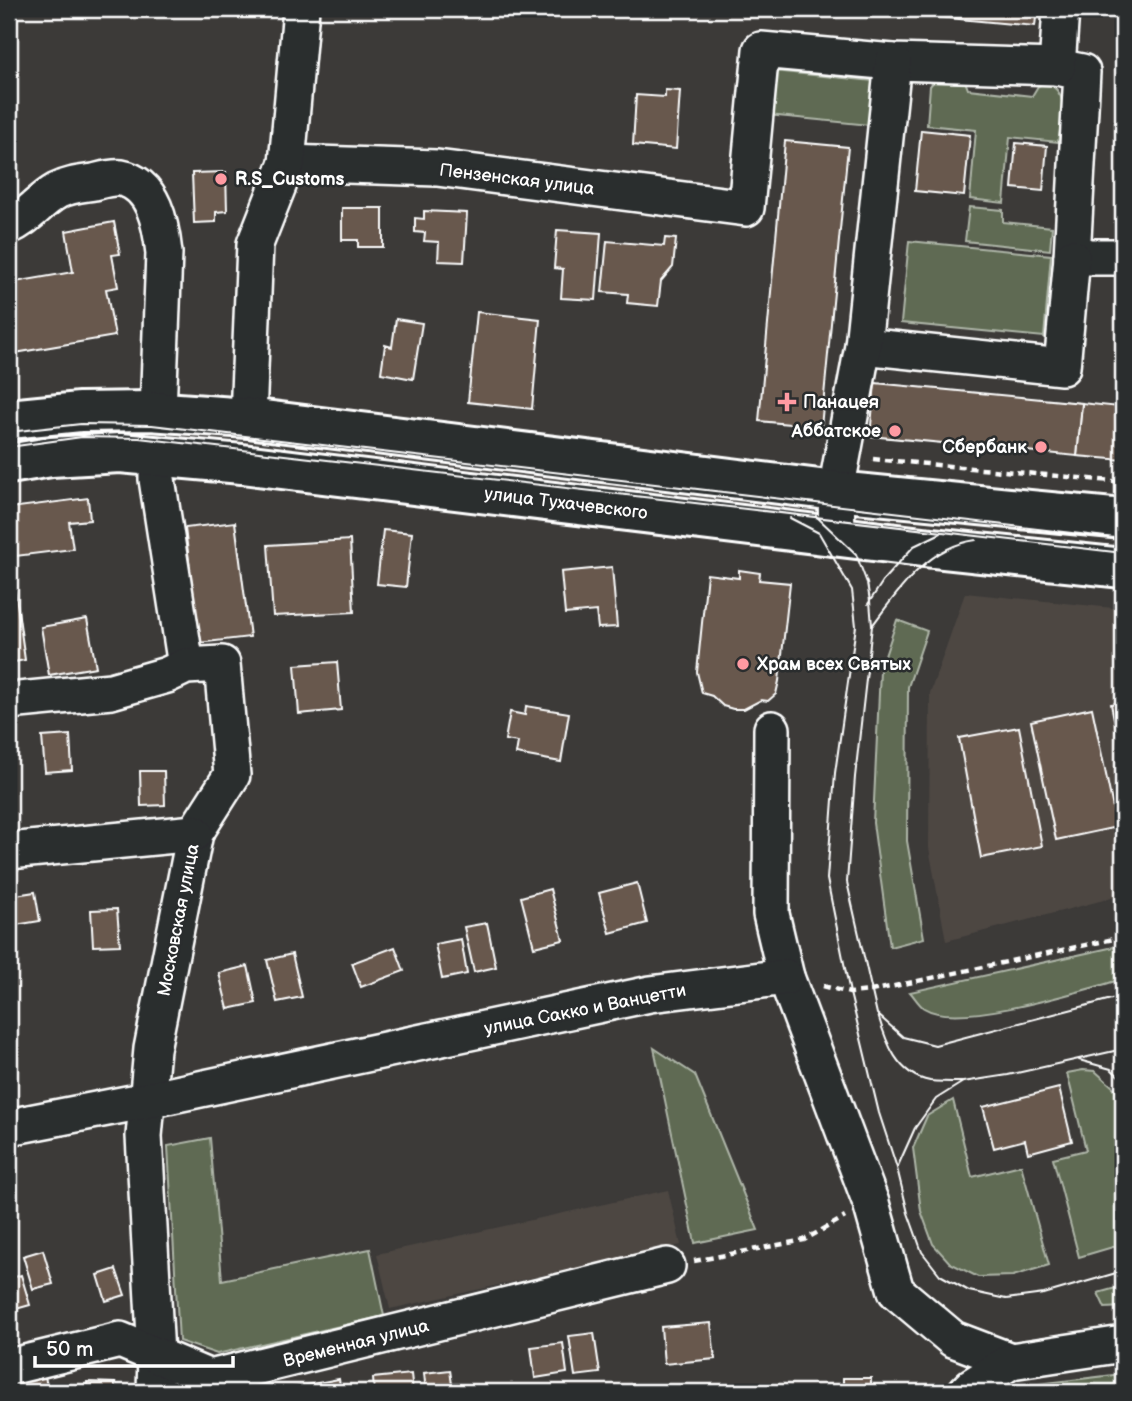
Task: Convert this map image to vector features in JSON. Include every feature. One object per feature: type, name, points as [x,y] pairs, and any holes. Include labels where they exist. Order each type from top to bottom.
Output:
[{"type":"main road","points":[[9,419],[80,412],[158,412],[248,418],[836,491],[1123,519]]},
{"type":"main road","name":"улица Тухачевского","points":[[9,464],[82,454],[120,453],[256,465],[1123,568]]},
{"type":"street","points":[[248,418],[255,244],[287,163],[302,9]]},
{"type":"street","points":[[1057,68],[1061,9]]},
{"type":"street","name":"Пензенская улица","points":[[287,163],[437,168],[746,208],[761,50],[893,62]]},
{"type":"street","points":[[838,536],[836,491],[863,346],[893,62],[1057,68],[1082,72],[1072,257],[1062,367],[863,346]]},
{"type":"street","points":[[9,226],[29,214],[51,194],[67,187],[117,178],[133,183],[146,193],[160,230],[164,253],[158,412]]},
{"type":"street","points":[[1072,257],[1122,257]]},
{"type":"street","points":[[9,701],[111,691],[186,667],[157,479],[156,456]]},
{"type":"street","name":"Московская улица","points":[[155,1392],[156,1355],[144,1136],[152,1049],[195,833],[232,775],[222,664],[186,667]]},
{"type":"street","points":[[772,729],[771,914],[786,977],[871,1203],[896,1291],[953,1339],[1011,1362]]},
{"type":"street","points":[[9,851],[195,833]]},
{"type":"street","name":"улица Сакко и Ванцетти","points":[[9,1127],[650,994],[786,977]]},
{"type":"street","name":"Временная улица","points":[[9,1367],[120,1340],[210,1378],[667,1266]]},
{"type":"street","points":[[966,1392],[1011,1362],[1123,1345]]},
{"type":"path","points":[[786,977],[850,993],[871,991],[1123,937]]},
{"type":"path","points":[[667,1266],[804,1240],[871,1203]]},
{"type":"shaded area","points":[[965,593],[1123,609],[1123,895],[946,941],[929,848],[930,693]]},
{"type":"shaded area","points":[[668,1190],[681,1245],[390,1309],[377,1254]]},
{"type":"green space","points":[[773,71],[884,82],[880,126],[768,115]]},
{"type":"green space","points":[[939,75],[963,76],[968,89],[1032,96],[1038,86],[1047,83],[1059,93],[1063,108],[1058,142],[1010,137],[1004,203],[970,199],[976,130],[927,125],[930,86]]},
{"type":"green space","points":[[969,207],[1003,210],[1003,222],[1052,227],[1050,250],[965,241]]},
{"type":"green space","points":[[909,241],[1051,255],[1044,337],[901,323]]},
{"type":"green space","points":[[897,620],[927,631],[908,687],[907,841],[924,938],[890,947],[873,823],[880,671]]},
{"type":"green space","points":[[1123,945],[1123,979],[1021,1006],[964,1014],[941,1014],[924,1008],[910,992]]},
{"type":"green space","points":[[654,1048],[695,1075],[758,1230],[695,1243]]},
{"type":"green space","points":[[1095,1071],[1123,1096],[1123,1244],[1079,1257],[1053,1158],[1086,1150],[1067,1073]]},
{"type":"green space","points":[[953,1100],[972,1177],[1021,1165],[1049,1265],[1013,1276],[978,1277],[950,1263],[933,1244],[921,1211],[913,1148],[927,1116]]},
{"type":"green space","points":[[210,1138],[222,1280],[370,1249],[384,1316],[217,1354],[179,1341],[168,1146]]},
{"type":"green space","points":[[1123,1286],[1123,1307],[1105,1308],[1098,1293]]},
{"type":"green space","points":[[1123,1374],[1123,1392],[1001,1392],[1013,1387]]},
{"type":"building","points":[[852,9],[1037,9],[1035,26]]},
{"type":"building","points":[[1116,9],[1123,9],[1123,24],[1115,23]]},
{"type":"building","points":[[665,90],[680,91],[676,149],[633,145],[636,95],[665,97]]},
{"type":"building","points":[[921,130],[970,135],[964,196],[915,191]]},
{"type":"building","points":[[785,141],[848,147],[821,427],[759,421]]},
{"type":"building","points":[[1016,143],[1047,146],[1043,191],[1012,188]]},
{"type":"building","points":[[226,172],[227,211],[216,212],[216,222],[194,223],[192,173]]},
{"type":"building","points":[[342,208],[383,208],[383,247],[358,247],[358,240],[342,240]]},
{"type":"building","points":[[424,211],[467,213],[464,262],[438,261],[439,242],[424,241],[425,233],[415,232],[415,218],[424,219]]},
{"type":"building","points":[[114,222],[120,254],[112,255],[118,287],[106,289],[115,336],[9,354],[9,283],[73,272],[66,231]]},
{"type":"building","points":[[557,230],[601,233],[596,300],[561,298],[563,269],[554,268]]},
{"type":"building","points":[[665,238],[676,239],[673,267],[661,281],[658,306],[627,303],[628,294],[602,292],[607,241],[664,246]]},
{"type":"building","points":[[477,312],[540,319],[532,409],[468,402]]},
{"type":"building","points":[[396,319],[422,323],[413,379],[381,373],[385,345],[392,347]]},
{"type":"building","points":[[1123,366],[1123,460],[1077,456],[1082,403],[1119,407]]},
{"type":"building","points":[[875,383],[1082,403],[1077,456],[870,436]]},
{"type":"building","points":[[88,498],[90,520],[69,522],[73,549],[16,556],[10,508]]},
{"type":"building","points":[[235,522],[250,637],[199,643],[185,528]]},
{"type":"building","points":[[383,530],[412,533],[406,587],[377,584]]},
{"type":"building","points":[[350,540],[354,612],[273,616],[268,545]]},
{"type":"building","points":[[9,546],[25,660],[9,663]]},
{"type":"building","points":[[612,567],[617,627],[598,628],[596,611],[565,614],[561,572]]},
{"type":"building","points":[[739,570],[760,573],[759,580],[790,583],[776,694],[768,701],[761,700],[744,709],[733,709],[702,693],[697,672],[707,574],[739,578]]},
{"type":"building","points":[[87,619],[96,667],[49,675],[41,627]]},
{"type":"building","points":[[337,662],[341,710],[299,714],[295,665]]},
{"type":"building","points":[[1123,702],[1123,763],[1111,704]]},
{"type":"building","points":[[526,706],[569,713],[561,762],[516,754],[518,742],[505,740],[510,712],[525,715]]},
{"type":"building","points":[[1092,708],[1117,827],[1056,840],[1031,721]]},
{"type":"building","points":[[1019,727],[1042,846],[981,858],[959,738]]},
{"type":"building","points":[[70,735],[72,770],[45,772],[42,737]]},
{"type":"building","points":[[140,771],[164,771],[165,805],[141,806]]},
{"type":"building","points":[[637,883],[647,923],[610,933],[599,893]]},
{"type":"building","points":[[550,889],[563,940],[534,947],[521,897]]},
{"type":"building","points":[[35,892],[40,921],[9,926],[9,896]]},
{"type":"building","points":[[117,909],[120,945],[93,946],[91,910]]},
{"type":"building","points":[[487,923],[496,967],[474,972],[464,927]]},
{"type":"building","points":[[461,939],[467,974],[442,979],[435,944]]},
{"type":"building","points":[[395,947],[404,971],[361,987],[352,963]]},
{"type":"building","points":[[292,954],[302,997],[277,1002],[267,960]]},
{"type":"building","points":[[248,966],[256,1003],[228,1009],[219,973]]},
{"type":"building","points":[[9,1032],[13,1053],[9,1054]]},
{"type":"building","points":[[1059,1088],[1072,1141],[1028,1153],[1025,1140],[994,1148],[983,1107]]},
{"type":"building","points":[[43,1250],[53,1284],[33,1289],[23,1256]]},
{"type":"building","points":[[116,1269],[125,1295],[106,1301],[98,1275]]},
{"type":"building","points":[[21,1275],[30,1305],[9,1311],[9,1279]]},
{"type":"building","points":[[711,1323],[715,1359],[664,1364],[661,1327]]},
{"type":"building","points":[[594,1333],[600,1373],[575,1376],[569,1336]]},
{"type":"building","points":[[563,1343],[567,1373],[535,1378],[531,1347]]},
{"type":"building","points":[[450,1370],[453,1392],[426,1392],[424,1373]]},
{"type":"building","points":[[411,1374],[413,1392],[374,1392],[373,1378]]},
{"type":"building","points":[[45,1376],[48,1392],[17,1392],[15,1382]]},
{"type":"building","points":[[843,1378],[871,1378],[871,1392],[843,1392]]},
{"type":"building","points":[[339,1379],[341,1392],[292,1392],[291,1388]]},
{"type":"building","points":[[87,1382],[115,1383],[115,1392],[86,1392]]},
{"type":"tram line","points":[[9,432],[81,424],[152,425],[1123,539]]},
{"type":"tram line","points":[[9,447],[82,437],[139,438],[1123,553]]},
{"type":"tram line","points":[[816,516],[856,554],[867,583],[870,601],[872,626],[855,777],[847,882],[877,1014],[903,1037],[935,1045],[1123,996]]},
{"type":"tram line","points":[[790,518],[819,533],[852,590],[856,626],[835,773],[827,879],[850,993],[879,1113],[922,1252],[940,1275],[969,1291],[1006,1299],[1044,1294],[1123,1271]]},
{"type":"tram line","points":[[868,604],[885,578],[914,546],[941,533]]},
{"type":"tram line","points":[[872,626],[904,585],[929,561],[943,551],[976,540]]},
{"type":"tram line","points":[[878,1015],[889,1046],[909,1072],[930,1081],[963,1082]]},
{"type":"tram line","points":[[897,1168],[915,1128],[936,1099],[963,1082],[1008,1075],[1123,1049]]},
{"type":"tram line","points":[[1079,1060],[1111,1069],[1123,1080]]},
{"type":"place","name":"R.S_Customs","points":[[221,179]]},
{"type":"place","name":"Панацея","points":[[787,402]]},
{"type":"place","name":"Аббатское","points":[[895,431]]},
{"type":"place","name":"Сбербанк","points":[[1041,447]]},
{"type":"place","name":"Храм всех Святых","points":[[743,664]]}]
